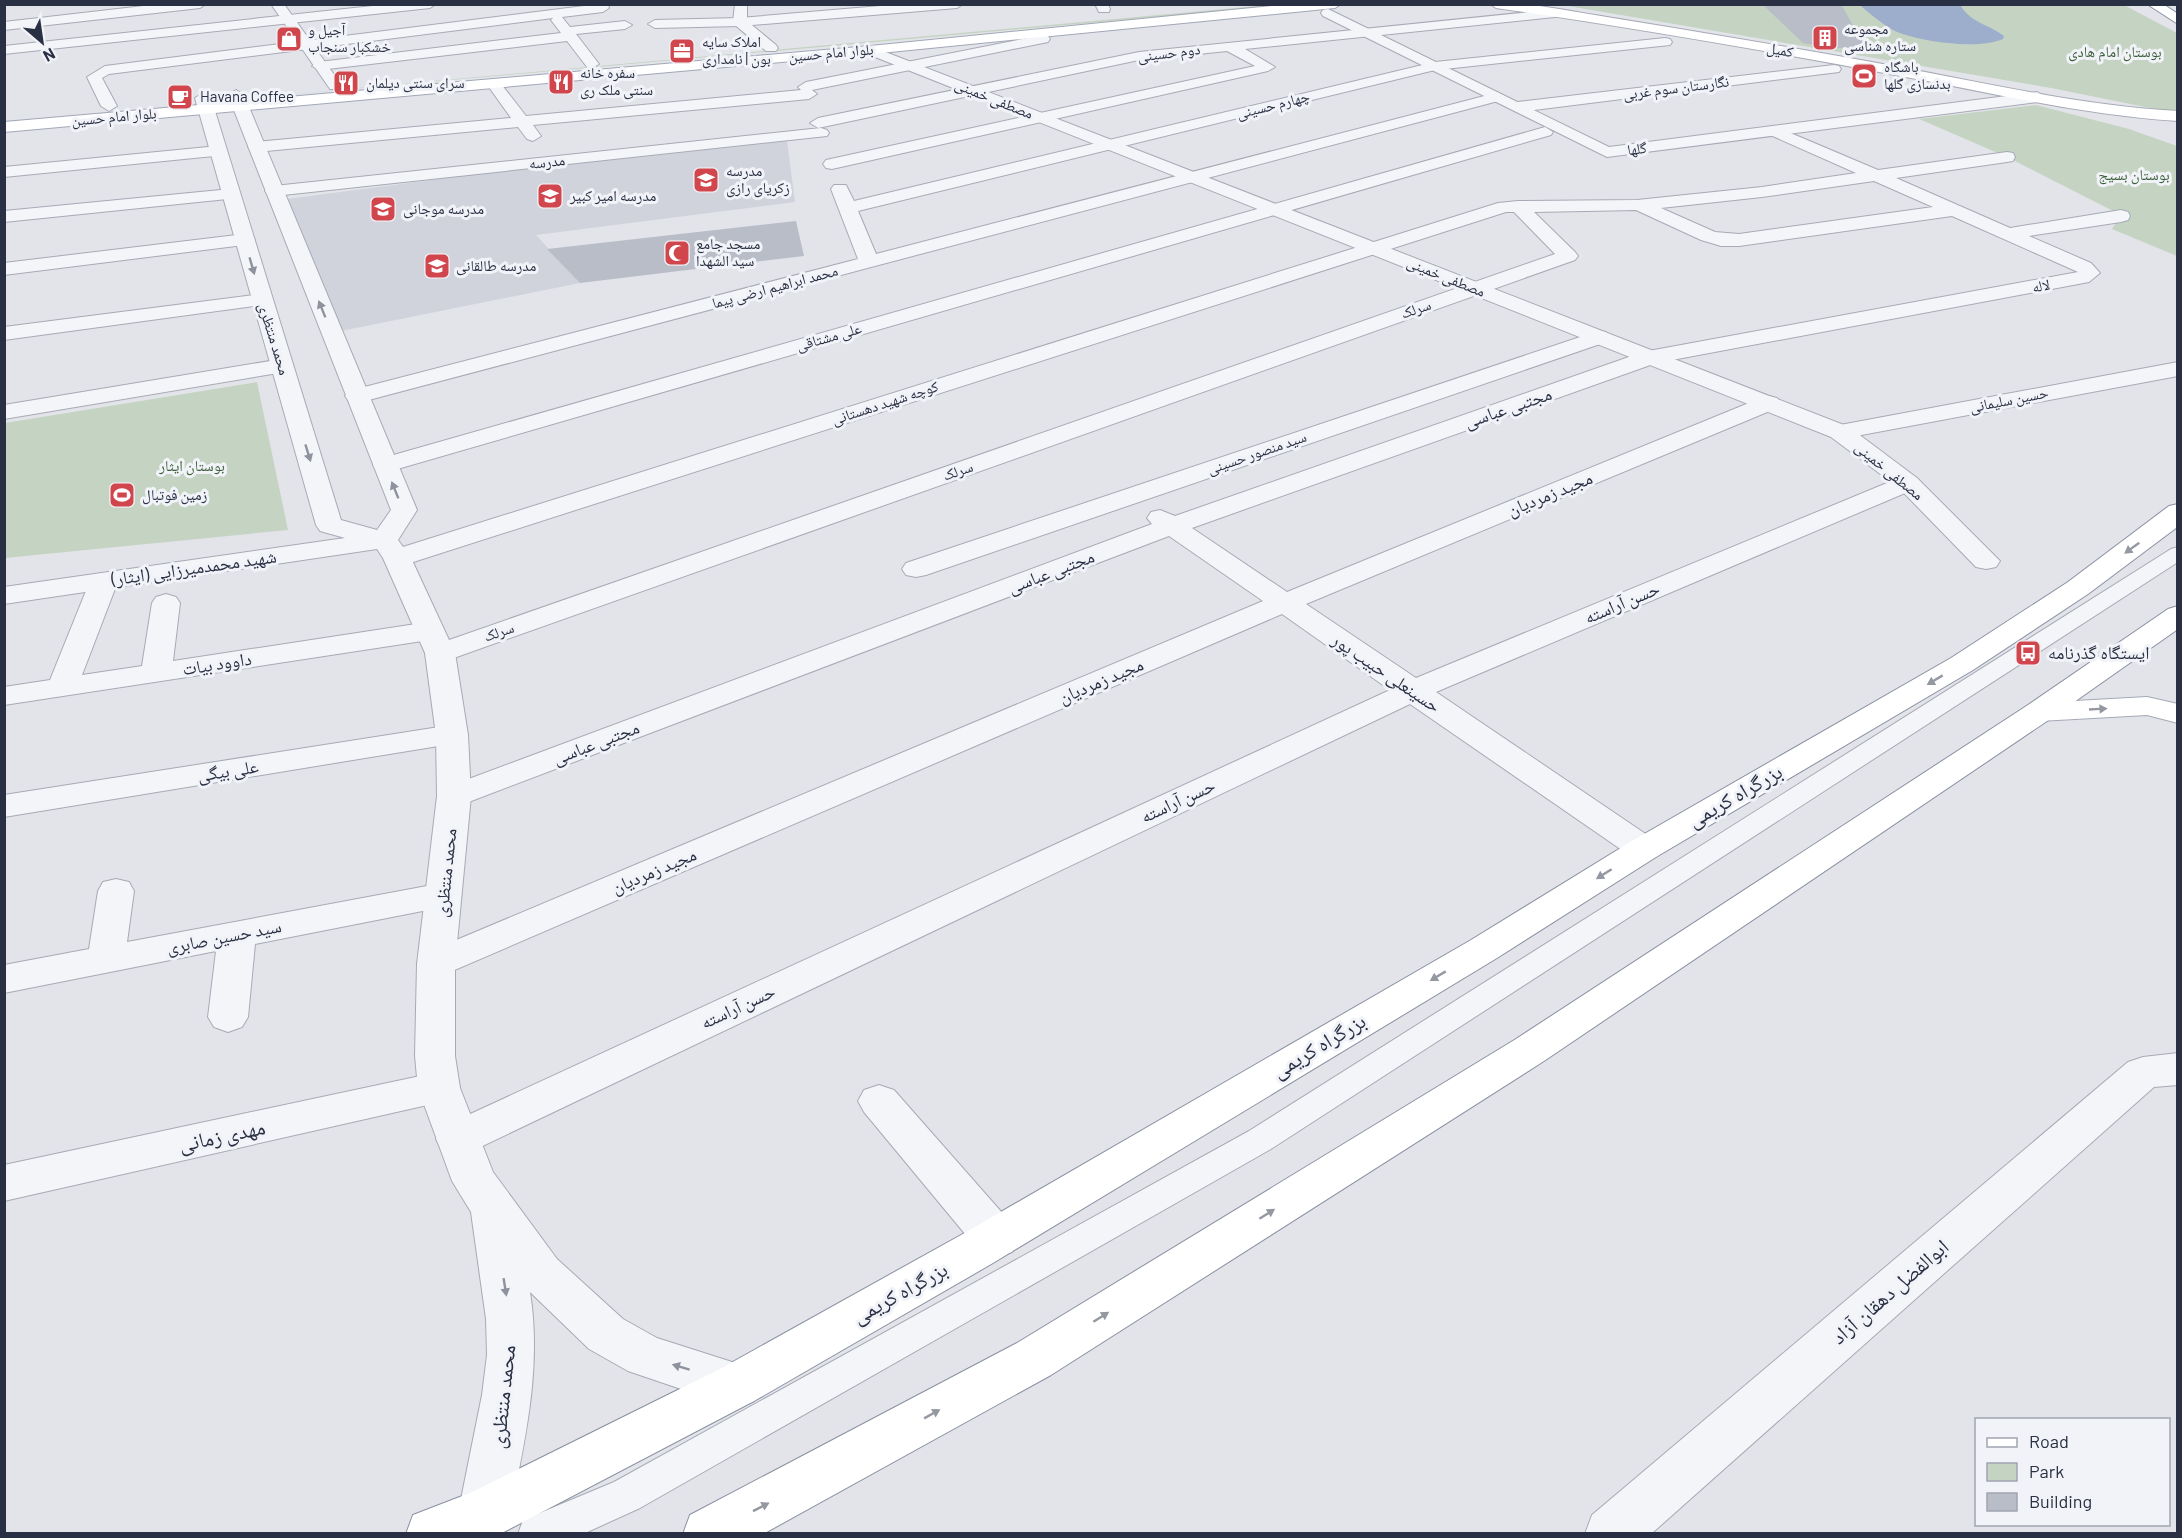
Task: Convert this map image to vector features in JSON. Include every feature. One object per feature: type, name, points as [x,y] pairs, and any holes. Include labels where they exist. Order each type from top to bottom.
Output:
[{"type":"main road","name":"بلوار امام حسین","points":[[238,100],[335,86],[771,48],[1227,4]]},
{"type":"main road","name":"کمیل","points":[[1496,4],[1559,13],[2037,97]]},
{"type":"main road","name":"کمیل","points":[[1533,4],[1559,13]]},
{"type":"main road","points":[[2153,6],[2178,20]]},
{"type":"main road","name":"بلوار امام حسین","points":[[4,127],[204,103],[493,83],[1331,7]]},
{"type":"main road","points":[[2037,97],[2142,114],[2178,117]]},
{"type":"main road","points":[[2037,97],[2156,131]]},
{"type":"main road","name":"بلوار امام حسین","points":[[4,115],[109,106],[204,103]]},
{"type":"main road","name":"بزرگراه کریمی","points":[[432,1533],[484,1514],[737,1385],[996,1238],[1484,949],[1644,849],[1962,664],[2078,588],[2178,512]]},
{"type":"main road","points":[[709,1533],[1034,1359],[1530,1050],[2040,712],[2178,615]]},
{"type":"main road","points":[[2040,712],[2147,706],[2178,714]]},
{"type":"street","points":[[4,26],[200,4]]},
{"type":"street","points":[[277,4],[335,86]]},
{"type":"street","points":[[4,50],[430,4]]},
{"type":"street","points":[[655,24],[738,11],[957,4]]},
{"type":"street","name":"گلها","points":[[1331,7],[1366,32],[1607,152],[2037,97]]},
{"type":"street","points":[[109,106],[94,77],[100,71],[603,8]]},
{"type":"street","points":[[738,11],[771,48]]},
{"type":"street","points":[[553,13],[592,63]]},
{"type":"street","name":"دوم حسینی","points":[[820,128],[975,91],[1139,56],[1559,13]]},
{"type":"street","points":[[51,21],[63,44]]},
{"type":"street","points":[[319,66],[625,25]]},
{"type":"street","points":[[4,172],[232,136],[523,122],[774,98],[1043,39]]},
{"type":"street","name":"چهارم حسینی","points":[[846,208],[1435,66],[1665,42]]},
{"type":"street","points":[[832,164],[1268,67],[1230,47]]},
{"type":"street","name":"مصطفی خمینی","points":[[870,50],[1840,432],[1908,483],[1986,561]]},
{"type":"street","points":[[796,56],[846,208],[869,262]]},
{"type":"street","points":[[92,58],[100,71]]},
{"type":"street","name":"نگارستان سوم غربی","points":[[1518,107],[1834,69]]},
{"type":"street","points":[[493,83],[552,161]]},
{"type":"street","points":[[1971,85],[1985,95],[1976,104]]},
{"type":"street","name":"محمد ابراهیم ارضی پیما","points":[[357,396],[1497,97]]},
{"type":"street","name":"محمد منتظری","points":[[238,100],[232,136],[231,194],[329,525],[391,549]]},
{"type":"street","name":"محمد منتظری","points":[[204,103],[274,191],[404,510],[391,549],[434,642],[452,735],[454,796],[436,964],[435,1056],[439,1088],[474,1181],[492,1209],[541,1273],[606,1334],[645,1356],[737,1385]]},
{"type":"street","name":"مدرسه","points":[[274,191],[552,161],[820,128]]},
{"type":"street","name":"لاله","points":[[1651,357],[2082,278],[2090,273],[2084,267],[1774,131]]},
{"type":"street","name":"علی مشتاقی","points":[[385,465],[1273,208],[1545,132]]},
{"type":"street","name":"کوچه شهید دهستانی","points":[[391,549],[1374,248],[1490,210],[1518,206],[1637,205],[1762,192],[2007,156]]},
{"type":"street","points":[[4,217],[231,194]]},
{"type":"street","points":[[1637,205],[1721,240],[1739,240],[1954,210]]},
{"type":"street","name":"سرلک","points":[[434,642],[1568,256],[1518,206]]},
{"type":"street","points":[[2007,234],[2121,216]]},
{"type":"street","points":[[4,269],[245,240]]},
{"type":"street","points":[[4,334],[262,300]]},
{"type":"street","name":"سید منصور حسینی","points":[[916,569],[1599,337]]},
{"type":"street","name":"مجتبی عباسی","points":[[454,796],[1172,526],[1651,357]]},
{"type":"street","points":[[4,412],[282,366]]},
{"type":"street","name":"حسین سلیمانی","points":[[1840,432],[2178,369]]},
{"type":"street","name":"مجید زمردیان","points":[[436,964],[1284,603],[1769,404]]},
{"type":"street","name":"حسن آراسته","points":[[457,1139],[1412,690],[1908,483]]},
{"type":"street","name":"حسینعلی حبیب پور","points":[[1129,496],[1644,849]]},
{"type":"street","name":"شهید محمدمیرزایی (ایثار)","points":[[4,596],[104,581],[391,549]]},
{"type":"street","points":[[62,687],[104,581]]},
{"type":"street","points":[[156,673],[166,603]]},
{"type":"street","name":"داوود بیات","points":[[4,696],[156,673],[434,642]]},
{"type":"street","name":"علی بیگی","points":[[4,806],[452,735]]},
{"type":"street","points":[[106,960],[116,891]]},
{"type":"street","name":"سید حسین صابری","points":[[4,979],[443,895]]},
{"type":"street","points":[[228,1017],[237,935]]},
{"type":"street","name":"ابوالفضل دهقان آزاد","points":[[1611,1533],[2143,1073],[2178,1069]]},
{"type":"street","name":"مهدی زمانی","points":[[4,1183],[439,1088]]},
{"type":"street","points":[[879,1101],[996,1238]]},
{"type":"street","name":"محمد منتظری","points":[[484,1514],[505,1415],[511,1353],[507,1304],[492,1209]]},
{"type":"lane","points":[[537,1533],[627,1495],[1260,1140],[2178,553]]},
{"type":"shaded area","points":[[787,141],[795,202],[536,235],[580,283],[341,331],[279,200],[470,175]]},
{"type":"green space","points":[[1288,5],[262,97],[390,85]]},
{"type":"green space","name":"بوستان امام هادی","points":[[1562,5],[2124,5],[2177,33],[2177,110],[2160,110],[2051,88]]},
{"type":"green space","name":"بوستان بسیج","points":[[2036,105],[2129,129],[2177,146],[2177,256],[2112,229],[2121,215],[2007,157],[1919,119]]},
{"type":"green space","name":"بوستان ایثار","points":[[257,382],[288,530],[5,558],[5,423]]},
{"type":"water","points":[[1860,5],[1960,5],[1975,20],[2004,36],[2003,39],[1979,44],[1948,43],[1917,38],[1893,30]]},
{"type":"building","points":[[1762,4],[1841,4],[1866,48],[1832,48],[1803,43]]},
{"type":"building","name":"مسجد جامع سید الشهدا","points":[[796,221],[804,256],[580,283],[547,249]]},
{"type":"place","name":"مجموعه ستاره شناسی","points":[[1825,38]]},
{"type":"place","name":"آجیل و خشکبار سنجاب","points":[[289,39]]},
{"type":"place","name":"املاک سایه بون | نامداری","points":[[682,51]]},
{"type":"place","name":"باشگاه بدنسازی گلها","points":[[1864,76]]},
{"type":"place","name":"سفره خانه سنتی ملک ری","points":[[561,82]]},
{"type":"place","name":"سرای سنتی دیلمان","points":[[346,83]]},
{"type":"place","name":"Havana Coffee","points":[[180,97]]},
{"type":"place","name":"مدرسه زکریای رازی","points":[[706,180]]},
{"type":"place","name":"مدرسه امیر کبیر","points":[[550,196]]},
{"type":"place","name":"مدرسه موجانی","points":[[383,209]]},
{"type":"place","name":"مسجد جامع سید الشهدا","points":[[677,253]]},
{"type":"place","name":"مدرسه طالقانی","points":[[437,266]]},
{"type":"place","name":"زمین فوتبال","points":[[122,495]]},
{"type":"place","name":"ایستگاه گذرنامه","points":[[2028,653]]}]
